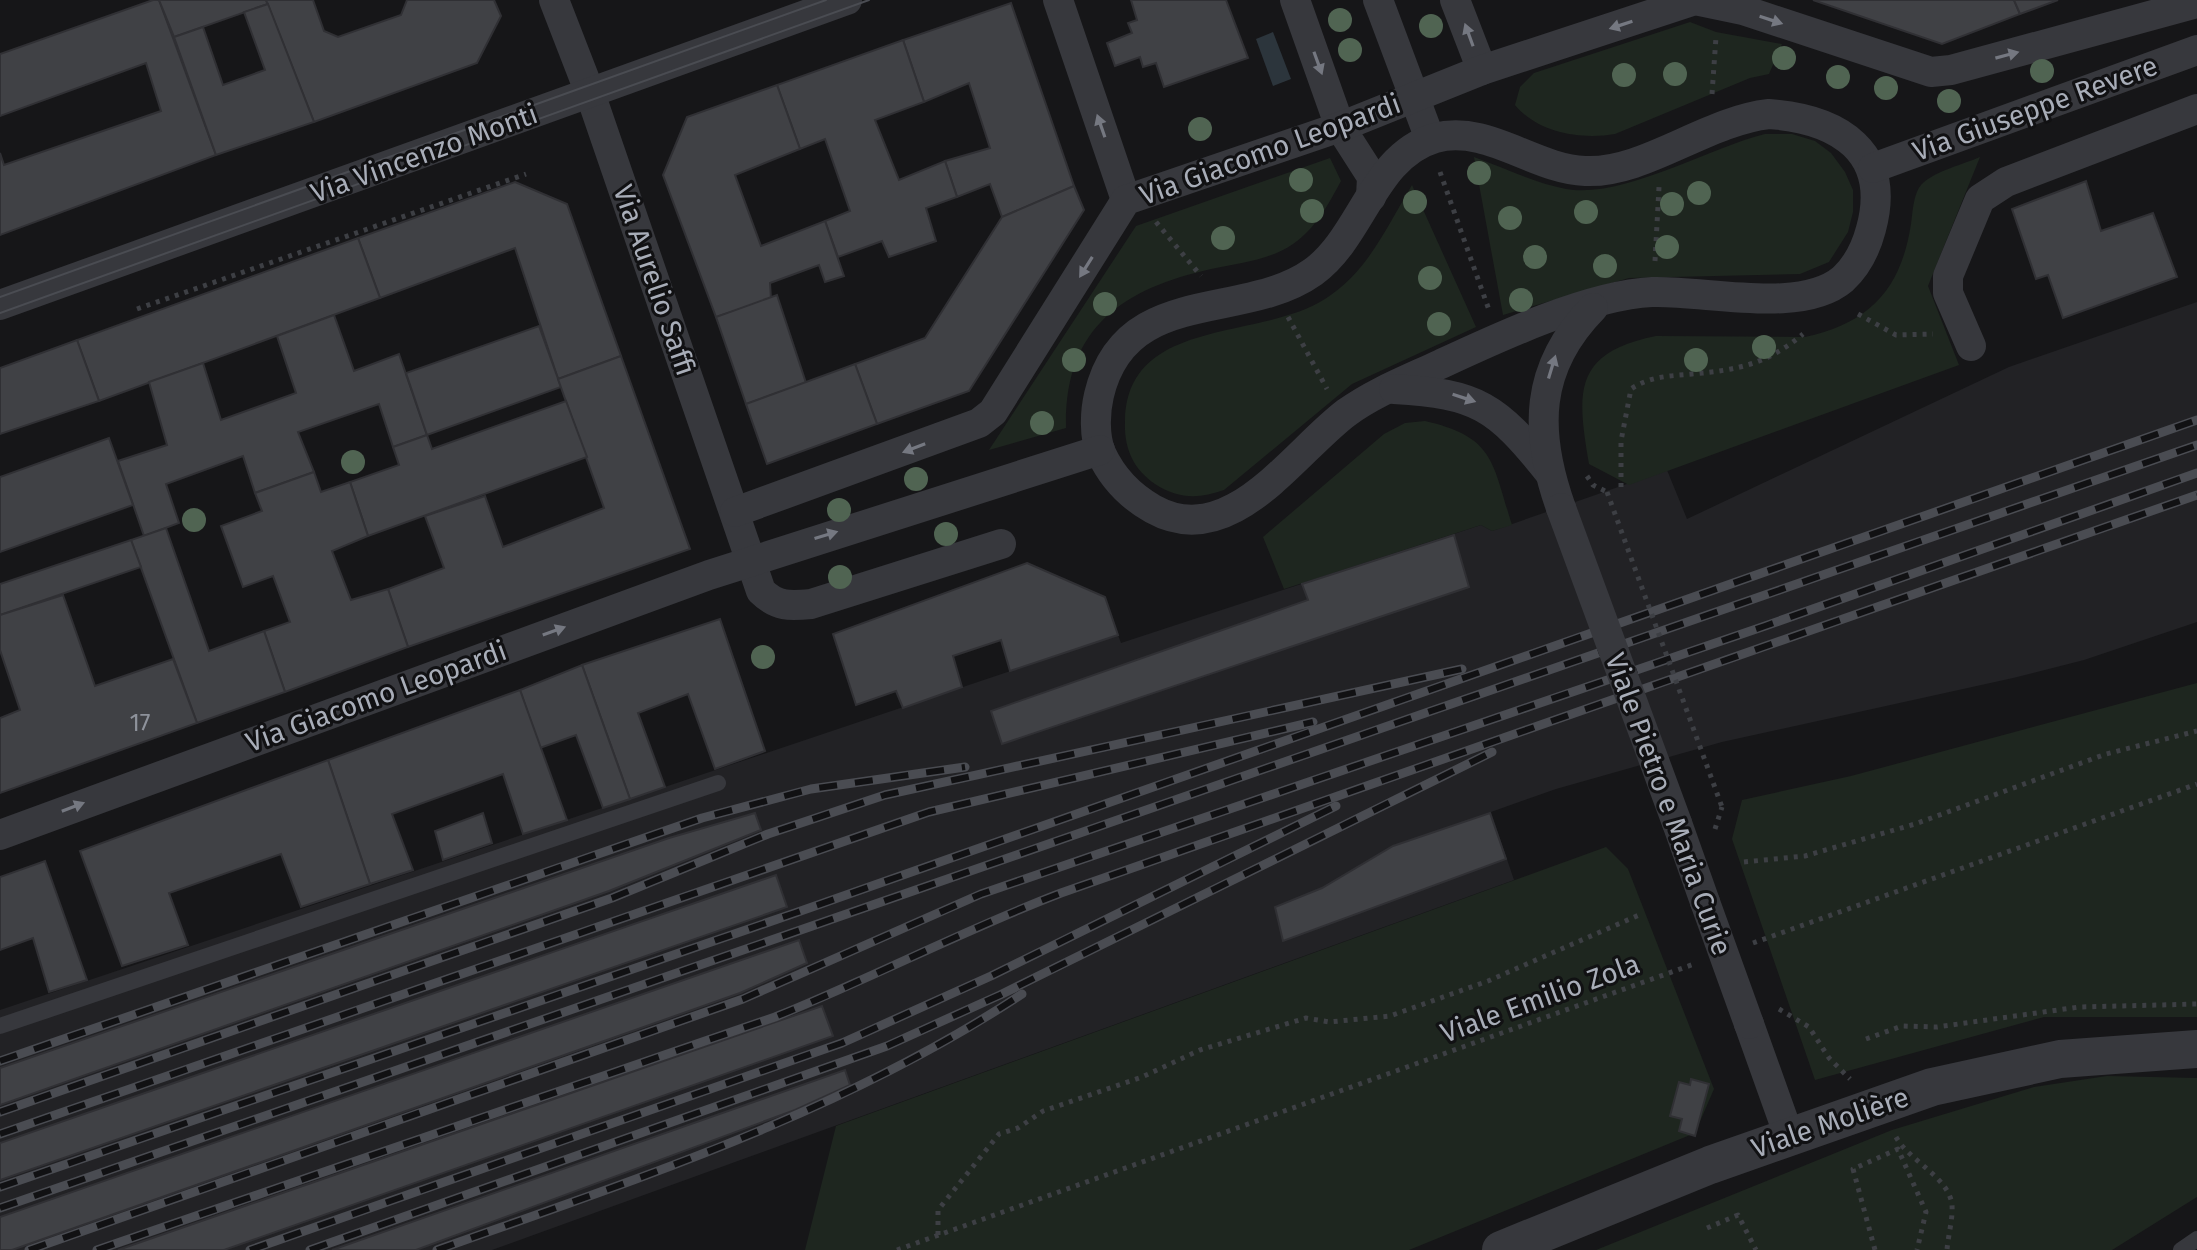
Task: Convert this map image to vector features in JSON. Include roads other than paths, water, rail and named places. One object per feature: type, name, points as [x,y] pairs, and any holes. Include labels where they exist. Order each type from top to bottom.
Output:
[{"type":"street","name":"Via Aurelio Saffi","points":[[554,0],[590,93],[752,561]]},
{"type":"street","name":"Via Vincenzo Monti","points":[[0,305],[847,0]]},
{"type":"street","points":[[1058,0],[1126,200]]},
{"type":"street","points":[[1295,0],[1340,127],[1366,163],[1372,177],[1371,197]]},
{"type":"street","points":[[1378,0],[1430,139]]},
{"type":"street","points":[[1455,0],[1482,70]]},
{"type":"street","name":"Via Giuseppe Revere","points":[[1413,97],[1482,70],[1695,0],[1743,10],[1931,72],[1951,70],[2197,1]]},
{"type":"street","name":"Via Giuseppe Revere","points":[[1873,168],[2197,50]]},
{"type":"street","name":"Via Giacomo Leopardi","points":[[735,512],[979,423],[993,412],[1126,200],[1340,127],[1413,97]]},
{"type":"street","name":"Via Giuseppe Revere","points":[[1958,339],[1948,293],[1948,276],[1980,199],[2006,182],[2197,109]]},
{"type":"street","points":[[1769,114],[1795,116],[1840,133],[1859,147],[1873,168],[1877,195],[1869,240],[1858,261],[1843,279],[1825,291],[1778,297],[1652,292],[1597,303],[1500,337],[1387,389],[1343,416],[1234,510],[1209,519],[1185,520],[1162,514],[1121,485],[1100,450],[1095,411],[1101,386],[1110,364],[1129,339],[1151,324],[1184,311],[1279,289],[1309,275],[1335,255],[1390,169],[1430,139],[1466,135],[1567,169],[1588,172],[1619,167],[1719,125],[1769,114]]},
{"type":"street","name":"Viale Pietro e Maria Curie","points":[[1597,303],[1570,332],[1553,359],[1545,420],[1549,472],[1789,1136]]},
{"type":"street","name":"Viale Pietro e Maria Curie","points":[[1387,389],[1439,392],[1468,398],[1494,412],[1549,472]]},
{"type":"street","name":"Via Giacomo Leopardi","points":[[0,835],[752,561],[1100,450]]},
{"type":"street","points":[[752,561],[761,591],[772,602],[787,607],[811,604],[1001,544]]},
{"type":"street","name":"Viale Molière","points":[[1501,1250],[1669,1180],[1907,1095],[2013,1068],[2115,1053],[2190,1053]]},
{"type":"lane","points":[[0,1026],[718,783]]},
{"type":"lane","points":[[2181,1250],[2197,1239]]},
{"type":"tram line","points":[[0,297],[826,0]]},
{"type":"tram line","points":[[0,313],[869,0]]},
{"type":"railway","points":[[0,1187],[795,913],[2197,420]]},
{"type":"railway","points":[[0,1208],[2197,445]]},
{"type":"railway","points":[[29,1250],[743,999],[981,894],[1765,626],[2197,473]]},
{"type":"railway","points":[[97,1250],[775,1017],[1061,893],[2197,495]]},
{"type":"railway","points":[[0,1112],[612,898],[768,834],[885,795],[1462,669]]},
{"type":"railway","points":[[0,1134],[929,812],[1313,722]]},
{"type":"railway","points":[[310,1250],[887,1046],[1000,995],[1492,752]]},
{"type":"railway","points":[[0,1061],[702,818],[811,789],[965,767]]},
{"type":"railway","points":[[250,1250],[842,1043],[991,976],[1336,806]]},
{"type":"railway","points":[[437,1250],[738,1140],[883,1074],[1022,994]]}]
